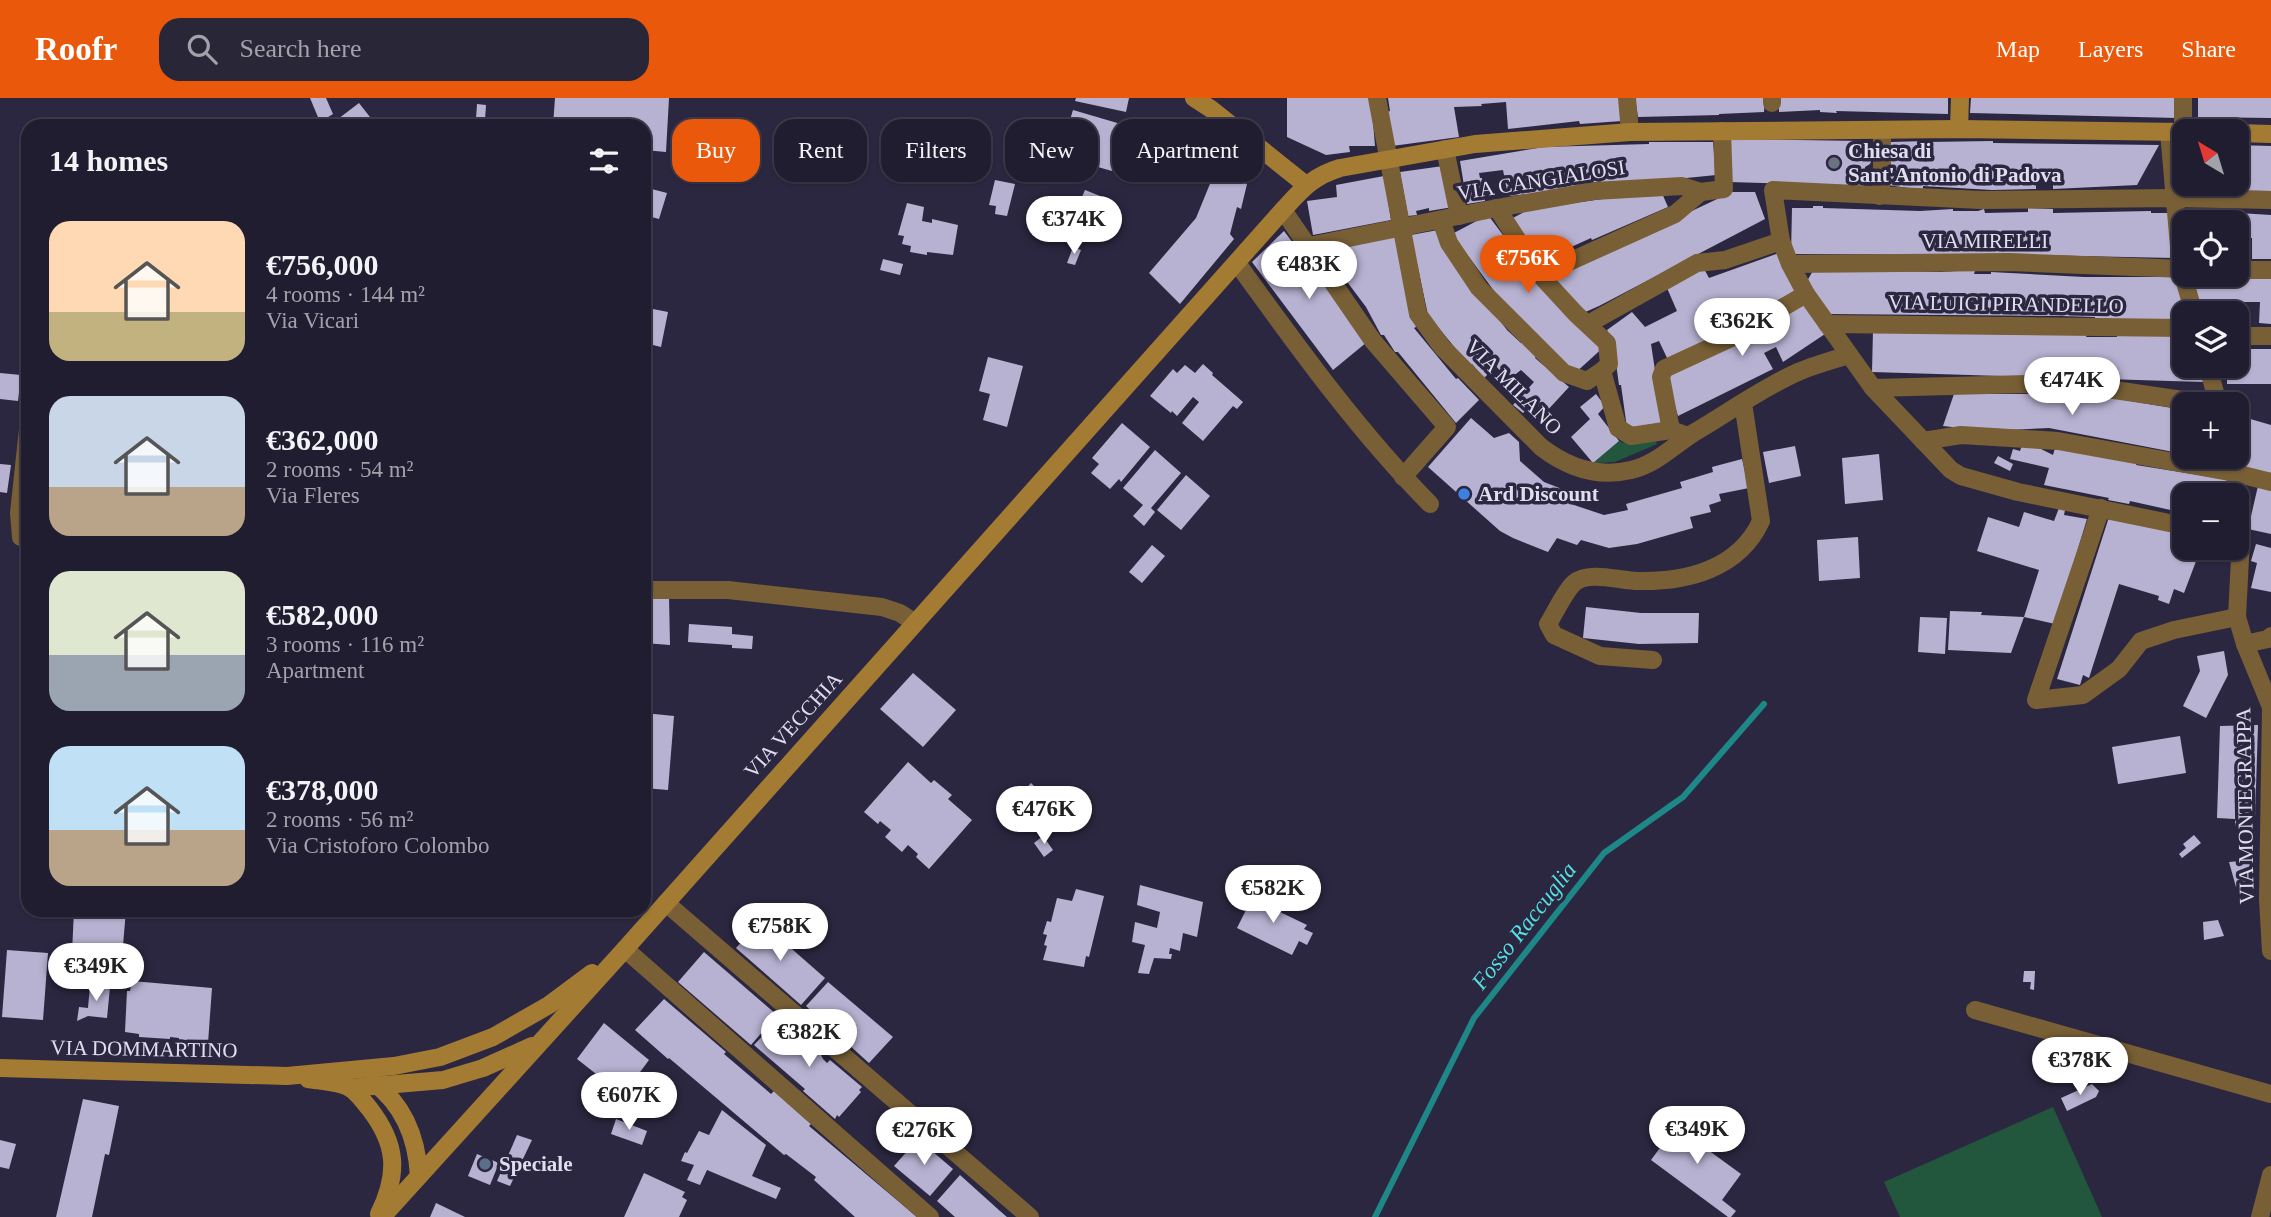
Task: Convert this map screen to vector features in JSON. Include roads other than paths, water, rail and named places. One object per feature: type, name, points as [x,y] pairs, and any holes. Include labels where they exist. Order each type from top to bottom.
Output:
[{"type":"street","points":[[1194,98],[1306,185],[1322,174],[1475,144],[1630,132],[1959,129],[2172,132]]},
{"type":"street","name":"VIA MILANO","points":[[1377,98],[1418,314],[1442,347],[1541,447],[1569,465],[1600,472],[1629,471],[1656,461],[1679,433],[1743,403],[1798,372],[1849,355]]},
{"type":"street","points":[[1627,98],[1630,132]]},
{"type":"street","points":[[1959,129],[1960,98]]},
{"type":"street","points":[[2181,119],[2183,98]]},
{"type":"street","points":[[1540,275],[1675,214],[1701,192],[1724,189],[1722,131]]},
{"type":"street","points":[[1879,196],[1882,180],[1882,131]]},
{"type":"street","points":[[2249,133],[2271,134]]},
{"type":"street","points":[[1445,149],[1459,215]]},
{"type":"street","name":"VIA VECCHIA","points":[[379,1217],[625,949],[1306,185]]},
{"type":"street","name":"VIA CANGIALOSI","points":[[1309,246],[1594,191],[1682,186],[1701,192]]},
{"type":"street","points":[[2172,523],[2018,492],[1961,476],[1951,470],[1873,388],[1806,294],[1790,264],[1782,241],[1773,190],[1981,200],[2271,200]]},
{"type":"street","points":[[2174,198],[2175,210]]},
{"type":"street","points":[[1441,220],[1449,243],[1479,288],[1564,373],[1587,381],[1609,364],[1607,342],[1576,314],[1540,275],[1497,208]]},
{"type":"street","points":[[1283,210],[1373,341],[1447,427],[1403,477]]},
{"type":"street","points":[[1588,324],[1697,264],[1725,260],[1782,241]]},
{"type":"street","name":"VIA MIRELLI","points":[[1790,264],[2010,262],[2172,269]]},
{"type":"street","points":[[1237,263],[1315,370],[1403,477],[1430,504]]},
{"type":"street","points":[[2249,270],[2271,270]]},
{"type":"street","points":[[1602,371],[1618,428],[1635,436],[1679,433],[1661,377],[1664,369],[1731,338],[1806,294]]},
{"type":"street","name":"VIA LUIGI PIRANDELLO","points":[[1827,324],[2172,328]]},
{"type":"street","points":[[2249,336],[2271,336]]},
{"type":"street","points":[[1873,388],[2027,384],[2087,386],[2172,398]]},
{"type":"street","points":[[1653,660],[1600,656],[1554,635],[1548,624],[1574,583],[1587,577],[1638,581],[1678,579],[1703,573],[1741,552],[1754,537],[1761,522],[1743,403]]},
{"type":"street","points":[[1923,441],[1961,435],[2058,441],[2172,457]]},
{"type":"street","points":[[2242,469],[2271,482]]},
{"type":"street","points":[[21,494],[21,537]]},
{"type":"street","points":[[2101,508],[2036,700],[2083,695],[2119,669],[2141,641],[2174,630],[2237,617]]},
{"type":"street","name":"VIA MONTEGRAPPA","points":[[2238,560],[2237,617],[2245,644],[2265,674],[2271,706],[2268,900],[2271,951]]},
{"type":"street","points":[[651,590],[728,590],[882,607],[915,622]]},
{"type":"street","points":[[2245,644],[2271,636]]},
{"type":"street","points":[[666,903],[1030,1217]]},
{"type":"street","points":[[351,1079],[394,1066],[440,1057],[493,1037],[549,1005],[625,949],[930,1217]]},
{"type":"street","points":[[1975,1010],[2271,1094]]},
{"type":"street","points":[[351,1079],[379,1086],[443,1080],[483,1068],[539,1043]]},
{"type":"street","name":"VIA DOMMARTINO","points":[[0,1068],[351,1079]]},
{"type":"street","points":[[351,1079],[380,1122],[394,1160],[379,1217]]},
{"type":"street","points":[[379,1086],[399,1109],[413,1136],[418,1155],[419,1176]]},
{"type":"street","points":[[2260,1217],[2271,1175]]},
{"type":"waterway","name":"Fosso Raccuglia","points":[[1375,1217],[1474,1018],[1604,853],[1683,797],[1764,704]]},
{"type":"place","name":"Chiesa di Sant'Antonio di Padova","points":[[1834,163]]},
{"type":"place","name":"Ard Discount","points":[[1464,494]]},
{"type":"place","name":"Speciale","points":[[485,1164]]}]
